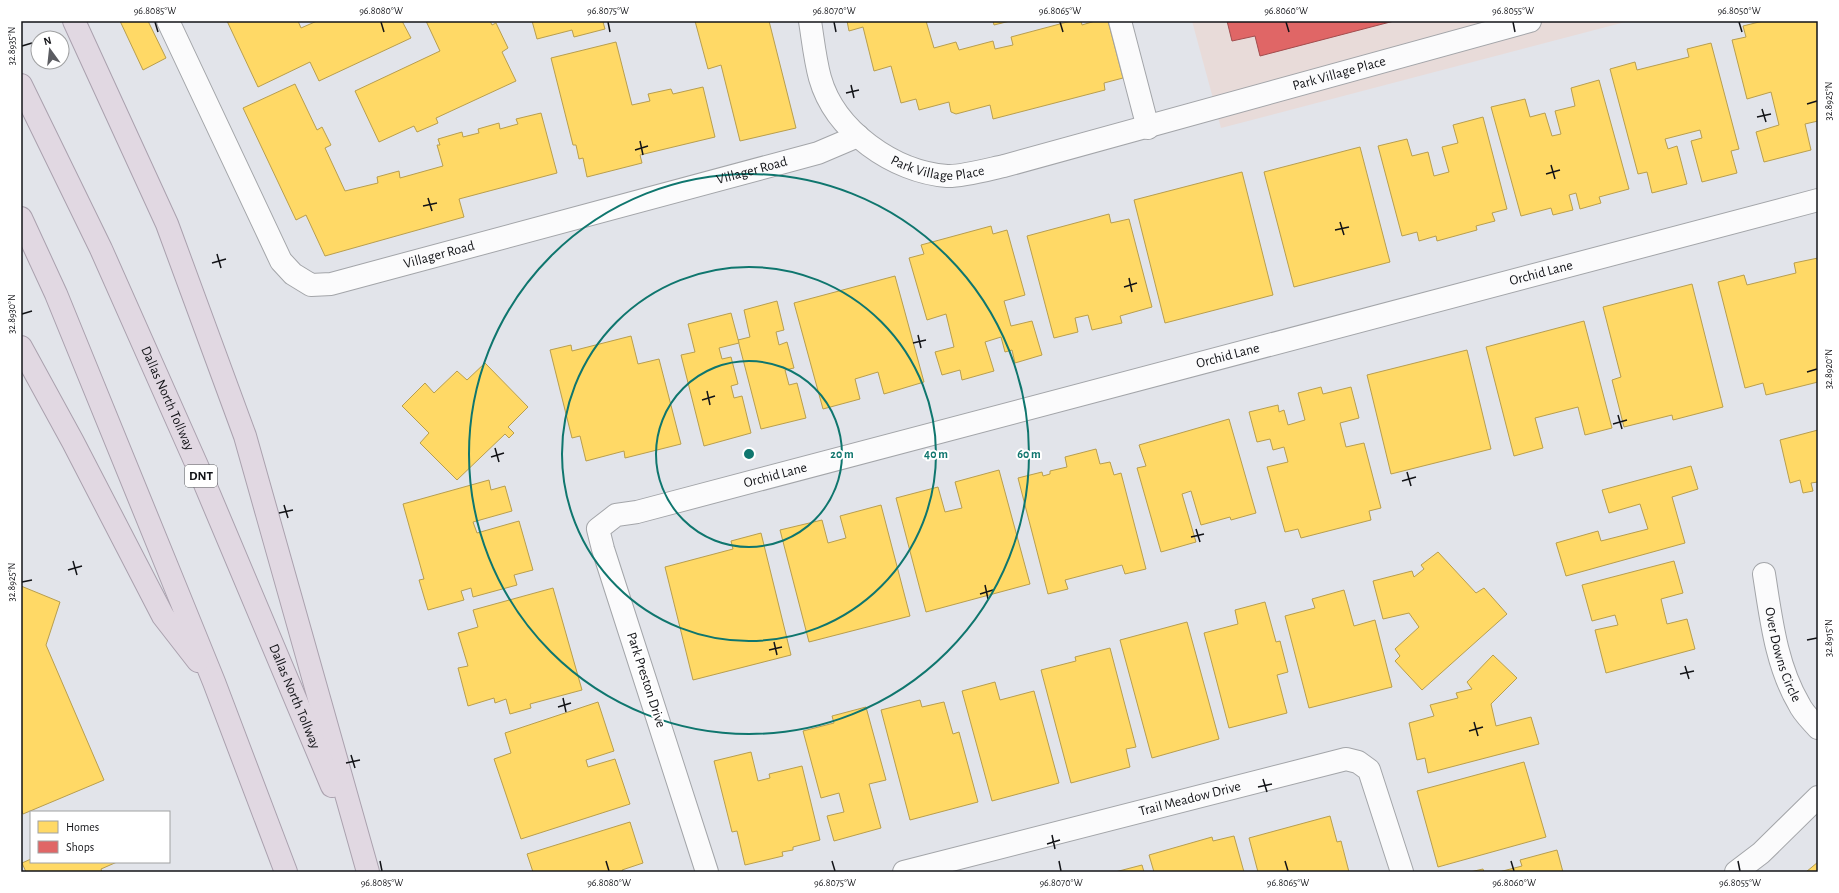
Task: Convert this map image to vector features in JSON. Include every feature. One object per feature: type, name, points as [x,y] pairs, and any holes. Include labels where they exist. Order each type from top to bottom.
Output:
[{"type":"highway","points":[[74,21],[167,224],[245,436],[368,872]]},
{"type":"highway","name":"Dallas North Tollway","points":[[21,85],[117,285],[198,470],[368,872]]},
{"type":"highway","points":[[21,218],[56,294],[214,682],[286,872]]},
{"type":"highway","points":[[21,347],[164,616],[214,682]]},
{"type":"street","name":"Villager Road","points":[[168,21],[281,261],[293,274],[311,285],[331,284],[818,153],[858,136]]},
{"type":"street","name":"Park Village Place","points":[[810,21],[820,79],[836,113],[858,136],[876,151],[898,162],[925,171],[948,176],[1004,166],[1148,128],[1530,21]]},
{"type":"street","points":[[1120,21],[1148,128]]},
{"type":"street","name":"Orchid Lane","points":[[637,512],[1818,200]]},
{"type":"street","name":"Park Preston Drive","points":[[637,512],[616,515],[598,529],[603,549],[707,872]]},
{"type":"street","name":"Over Downs Circle","points":[[1764,574],[1775,642],[1786,675],[1799,705],[1818,728]]},
{"type":"street","name":"Trail Meadow Drive","points":[[904,872],[1346,759],[1358,762],[1369,770],[1402,872]]},
{"type":"street","points":[[1736,872],[1761,853],[1818,797]]},
{"type":"shaded area","points":[[1192,21],[1629,21],[1221,128]]},
{"type":"building: Homes","points":[[120,21],[148,21],[166,58],[143,70]]},
{"type":"building: Homes","points":[[227,21],[298,21],[301,28],[317,21],[402,21],[411,38],[319,81],[310,62],[258,87]]},
{"type":"building: Homes","points":[[426,21],[490,21],[492,25],[496,23],[508,48],[502,52],[516,81],[436,118],[438,123],[417,132],[414,126],[379,142],[355,91],[440,51]]},
{"type":"building: Homes","points":[[532,21],[608,21],[603,22],[605,29],[574,37],[572,30],[537,39]]},
{"type":"building: Homes","points":[[695,21],[769,21],[796,128],[740,141],[721,65],[708,69]]},
{"type":"building: Homes","points":[[847,21],[926,21],[934,48],[956,42],[959,50],[993,41],[995,49],[1013,45],[1011,37],[1071,21],[1081,21],[1082,25],[1095,21],[1108,21],[1123,78],[1104,83],[1105,90],[993,119],[990,105],[956,114],[951,112],[949,102],[919,110],[916,99],[901,103],[891,66],[874,71],[863,27],[849,31]]},
{"type":"building: Homes","points":[[993,21],[1010,21],[994,25]]},
{"type":"building: Homes","points":[[1763,21],[1818,21],[1818,121],[1805,124],[1811,150],[1764,162],[1756,132],[1779,125],[1771,92],[1747,99],[1732,40],[1746,37],[1743,26]]},
{"type":"building: Homes","points":[[616,42],[632,105],[650,101],[648,94],[671,89],[673,94],[703,87],[715,137],[640,155],[642,163],[587,177],[583,158],[579,159],[576,145],[573,145],[551,58]]},
{"type":"building: Homes","points":[[1711,43],[1739,149],[1731,151],[1737,173],[1702,182],[1691,141],[1702,138],[1700,130],[1665,139],[1668,149],[1677,146],[1687,184],[1652,193],[1647,172],[1638,174],[1610,69],[1635,62],[1637,70],[1689,57],[1687,49]]},
{"type":"building: Homes","points":[[1599,80],[1629,189],[1599,197],[1601,203],[1580,209],[1576,193],[1569,195],[1573,210],[1553,215],[1551,208],[1521,216],[1491,107],[1525,99],[1530,117],[1545,113],[1552,136],[1561,134],[1555,111],[1575,106],[1571,88]]},
{"type":"building: Homes","points":[[295,84],[317,130],[322,127],[331,145],[325,148],[345,191],[378,183],[377,177],[399,171],[400,178],[443,166],[437,145],[440,145],[438,139],[462,132],[463,137],[479,133],[478,129],[499,123],[500,129],[518,124],[516,119],[541,113],[557,173],[459,199],[464,217],[325,256],[306,215],[296,220],[243,108]]},
{"type":"building: Homes","points":[[1483,117],[1507,209],[1492,213],[1495,221],[1476,226],[1477,230],[1437,241],[1436,236],[1419,241],[1417,232],[1402,236],[1378,146],[1407,139],[1412,156],[1428,152],[1434,176],[1449,172],[1442,147],[1458,143],[1453,125]]},
{"type":"building: Homes","points":[[1360,147],[1390,262],[1294,287],[1264,172]]},
{"type":"building: Homes","points":[[1242,172],[1273,295],[1165,323],[1134,200]]},
{"type":"building: Homes","points":[[1109,214],[1111,223],[1129,219],[1152,307],[1120,316],[1122,323],[1092,330],[1088,315],[1075,318],[1078,332],[1054,338],[1027,236]]},
{"type":"building: Homes","points":[[991,226],[993,234],[1007,230],[1025,295],[1004,301],[1011,326],[1032,321],[1042,355],[1015,363],[1012,350],[1005,352],[1001,337],[985,342],[994,371],[962,380],[960,370],[942,375],[935,352],[954,347],[946,314],[927,320],[909,258],[924,254],[921,245]]},
{"type":"building: Homes","points":[[1818,258],[1818,382],[1766,395],[1763,383],[1745,388],[1718,282],[1744,275],[1747,285],[1796,273],[1794,263]]},
{"type":"building: Homes","points":[[895,276],[924,382],[884,394],[878,372],[855,379],[860,399],[823,409],[794,303]]},
{"type":"building: Homes","points":[[1692,284],[1723,407],[1673,420],[1672,415],[1624,427],[1612,380],[1621,377],[1603,307]]},
{"type":"building: Homes","points":[[777,301],[784,330],[776,332],[779,345],[787,342],[794,368],[785,370],[789,385],[797,383],[806,418],[761,429],[738,340],[750,337],[744,310]]},
{"type":"building: Homes","points":[[731,313],[739,343],[719,348],[722,359],[731,357],[738,384],[731,386],[734,398],[742,396],[751,433],[704,446],[681,355],[695,352],[688,324]]},
{"type":"building: Homes","points":[[1584,321],[1612,428],[1585,435],[1578,407],[1535,418],[1543,448],[1514,456],[1486,347]]},
{"type":"building: Homes","points":[[631,336],[638,364],[659,359],[681,444],[625,458],[624,451],[586,461],[580,436],[572,438],[550,350],[571,345],[572,351]]},
{"type":"building: Homes","points":[[1467,350],[1491,449],[1391,474],[1367,375]]},
{"type":"building: Homes","points":[[485,363],[528,407],[508,427],[514,433],[509,438],[505,434],[457,480],[420,443],[429,433],[402,406],[425,383],[434,393],[457,371],[467,380]]},
{"type":"building: Homes","points":[[1321,387],[1323,394],[1351,387],[1359,418],[1340,423],[1346,447],[1364,443],[1381,508],[1369,511],[1371,520],[1301,538],[1298,529],[1285,532],[1267,467],[1288,462],[1284,447],[1273,450],[1270,439],[1257,442],[1249,412],[1278,405],[1279,412],[1284,410],[1288,425],[1305,420],[1298,393]]},
{"type":"building: Homes","points":[[1229,419],[1256,513],[1231,520],[1230,517],[1201,525],[1191,491],[1182,494],[1196,542],[1161,552],[1137,468],[1146,466],[1139,445]]},
{"type":"building: Homes","points":[[1818,430],[1818,482],[1811,483],[1813,491],[1803,493],[1800,480],[1790,483],[1780,440]]},
{"type":"building: Homes","points":[[1096,449],[1100,464],[1110,462],[1114,475],[1121,473],[1146,569],[1125,574],[1122,565],[1065,580],[1068,589],[1048,594],[1018,478],[1042,472],[1043,476],[1050,474],[1050,471],[1067,467],[1065,457]]},
{"type":"building: Homes","points":[[1691,466],[1698,489],[1672,497],[1685,543],[1566,576],[1556,543],[1598,531],[1601,541],[1648,529],[1640,504],[1609,513],[1602,490]]},
{"type":"building: Homes","points":[[999,470],[1030,584],[926,612],[896,498],[938,487],[945,512],[962,508],[955,482]]},
{"type":"building: Homes","points":[[489,480],[491,490],[505,486],[512,511],[473,522],[477,533],[519,521],[533,570],[514,575],[517,585],[473,597],[471,588],[461,591],[464,600],[428,610],[419,580],[424,579],[403,504]]},
{"type":"building: Homes","points":[[881,505],[910,616],[809,642],[780,530],[822,520],[828,543],[846,538],[840,516]]},
{"type":"building: Homes","points":[[761,533],[791,655],[693,680],[665,567],[733,549],[731,541]]},
{"type":"building: Homes","points":[[1438,552],[1476,593],[1484,588],[1507,614],[1422,690],[1395,661],[1400,656],[1395,649],[1419,627],[1409,613],[1383,619],[1373,581],[1412,571],[1414,577],[1424,569],[1421,565]]},
{"type":"building: Homes","points":[[1674,561],[1683,593],[1661,599],[1667,624],[1687,619],[1695,649],[1606,673],[1595,630],[1618,625],[1615,615],[1592,621],[1582,585]]},
{"type":"building: Homes","points":[[21,586],[60,602],[46,645],[104,780],[23,814],[21,808]]},
{"type":"building: Homes","points":[[553,588],[582,690],[530,704],[531,708],[510,714],[506,699],[495,703],[494,698],[468,706],[458,668],[468,666],[458,633],[478,627],[473,610]]},
{"type":"building: Homes","points":[[1344,590],[1354,626],[1375,620],[1392,687],[1309,708],[1285,616],[1315,608],[1312,599]]},
{"type":"building: Homes","points":[[1265,602],[1276,642],[1280,641],[1288,672],[1277,675],[1287,713],[1229,728],[1204,633],[1238,624],[1235,610]]},
{"type":"building: Homes","points":[[1187,622],[1219,739],[1152,758],[1120,640]]},
{"type":"building: Homes","points":[[1110,648],[1136,747],[1126,749],[1130,767],[1071,783],[1041,670],[1076,661],[1075,657]]},
{"type":"building: Homes","points":[[1493,655],[1517,678],[1491,704],[1496,726],[1531,717],[1539,744],[1428,773],[1425,758],[1417,760],[1409,723],[1434,716],[1430,705],[1458,698],[1456,693],[1472,689],[1467,682]]},
{"type":"building: Homes","points":[[995,682],[1000,700],[1034,691],[1059,783],[992,801],[962,691]]},
{"type":"building: Homes","points":[[920,700],[922,707],[944,702],[953,734],[959,732],[978,802],[910,820],[881,710]]},
{"type":"building: Homes","points":[[598,702],[614,751],[586,760],[588,767],[615,759],[630,804],[521,839],[494,759],[511,753],[505,733]]},
{"type":"building: Homes","points":[[866,707],[886,780],[869,784],[881,828],[834,841],[827,816],[844,812],[839,793],[821,798],[803,731],[834,723],[832,716]]},
{"type":"building: Homes","points":[[751,752],[758,781],[770,778],[769,774],[802,766],[820,840],[793,847],[793,850],[782,852],[783,856],[745,865],[737,831],[732,832],[714,761]]},
{"type":"building: Homes","points":[[1524,762],[1546,837],[1438,867],[1417,791]]},
{"type":"building: Homes","points":[[1330,816],[1337,842],[1341,841],[1349,872],[1258,872],[1249,838]]},
{"type":"building: Homes","points":[[630,822],[643,863],[622,870],[623,872],[533,872],[527,854]]},
{"type":"building: Homes","points":[[1234,836],[1244,872],[1154,872],[1149,855],[1212,837],[1213,841]]},
{"type":"building: Homes","points":[[1557,850],[1563,872],[1499,872],[1522,866],[1520,860]]},
{"type":"building: Homes","points":[[30,859],[30,863],[115,863],[101,869],[102,872],[26,872],[22,863]]},
{"type":"building: Homes","points":[[1818,862],[1818,872],[1806,872]]},
{"type":"building: Homes","points":[[1142,865],[1144,872],[1115,872]]},
{"type":"building: Homes","points":[[1483,869],[1484,872],[1470,872]]},
{"type":"building: Shops","points":[[1227,21],[1394,21],[1260,56],[1255,36],[1232,41]]}]
